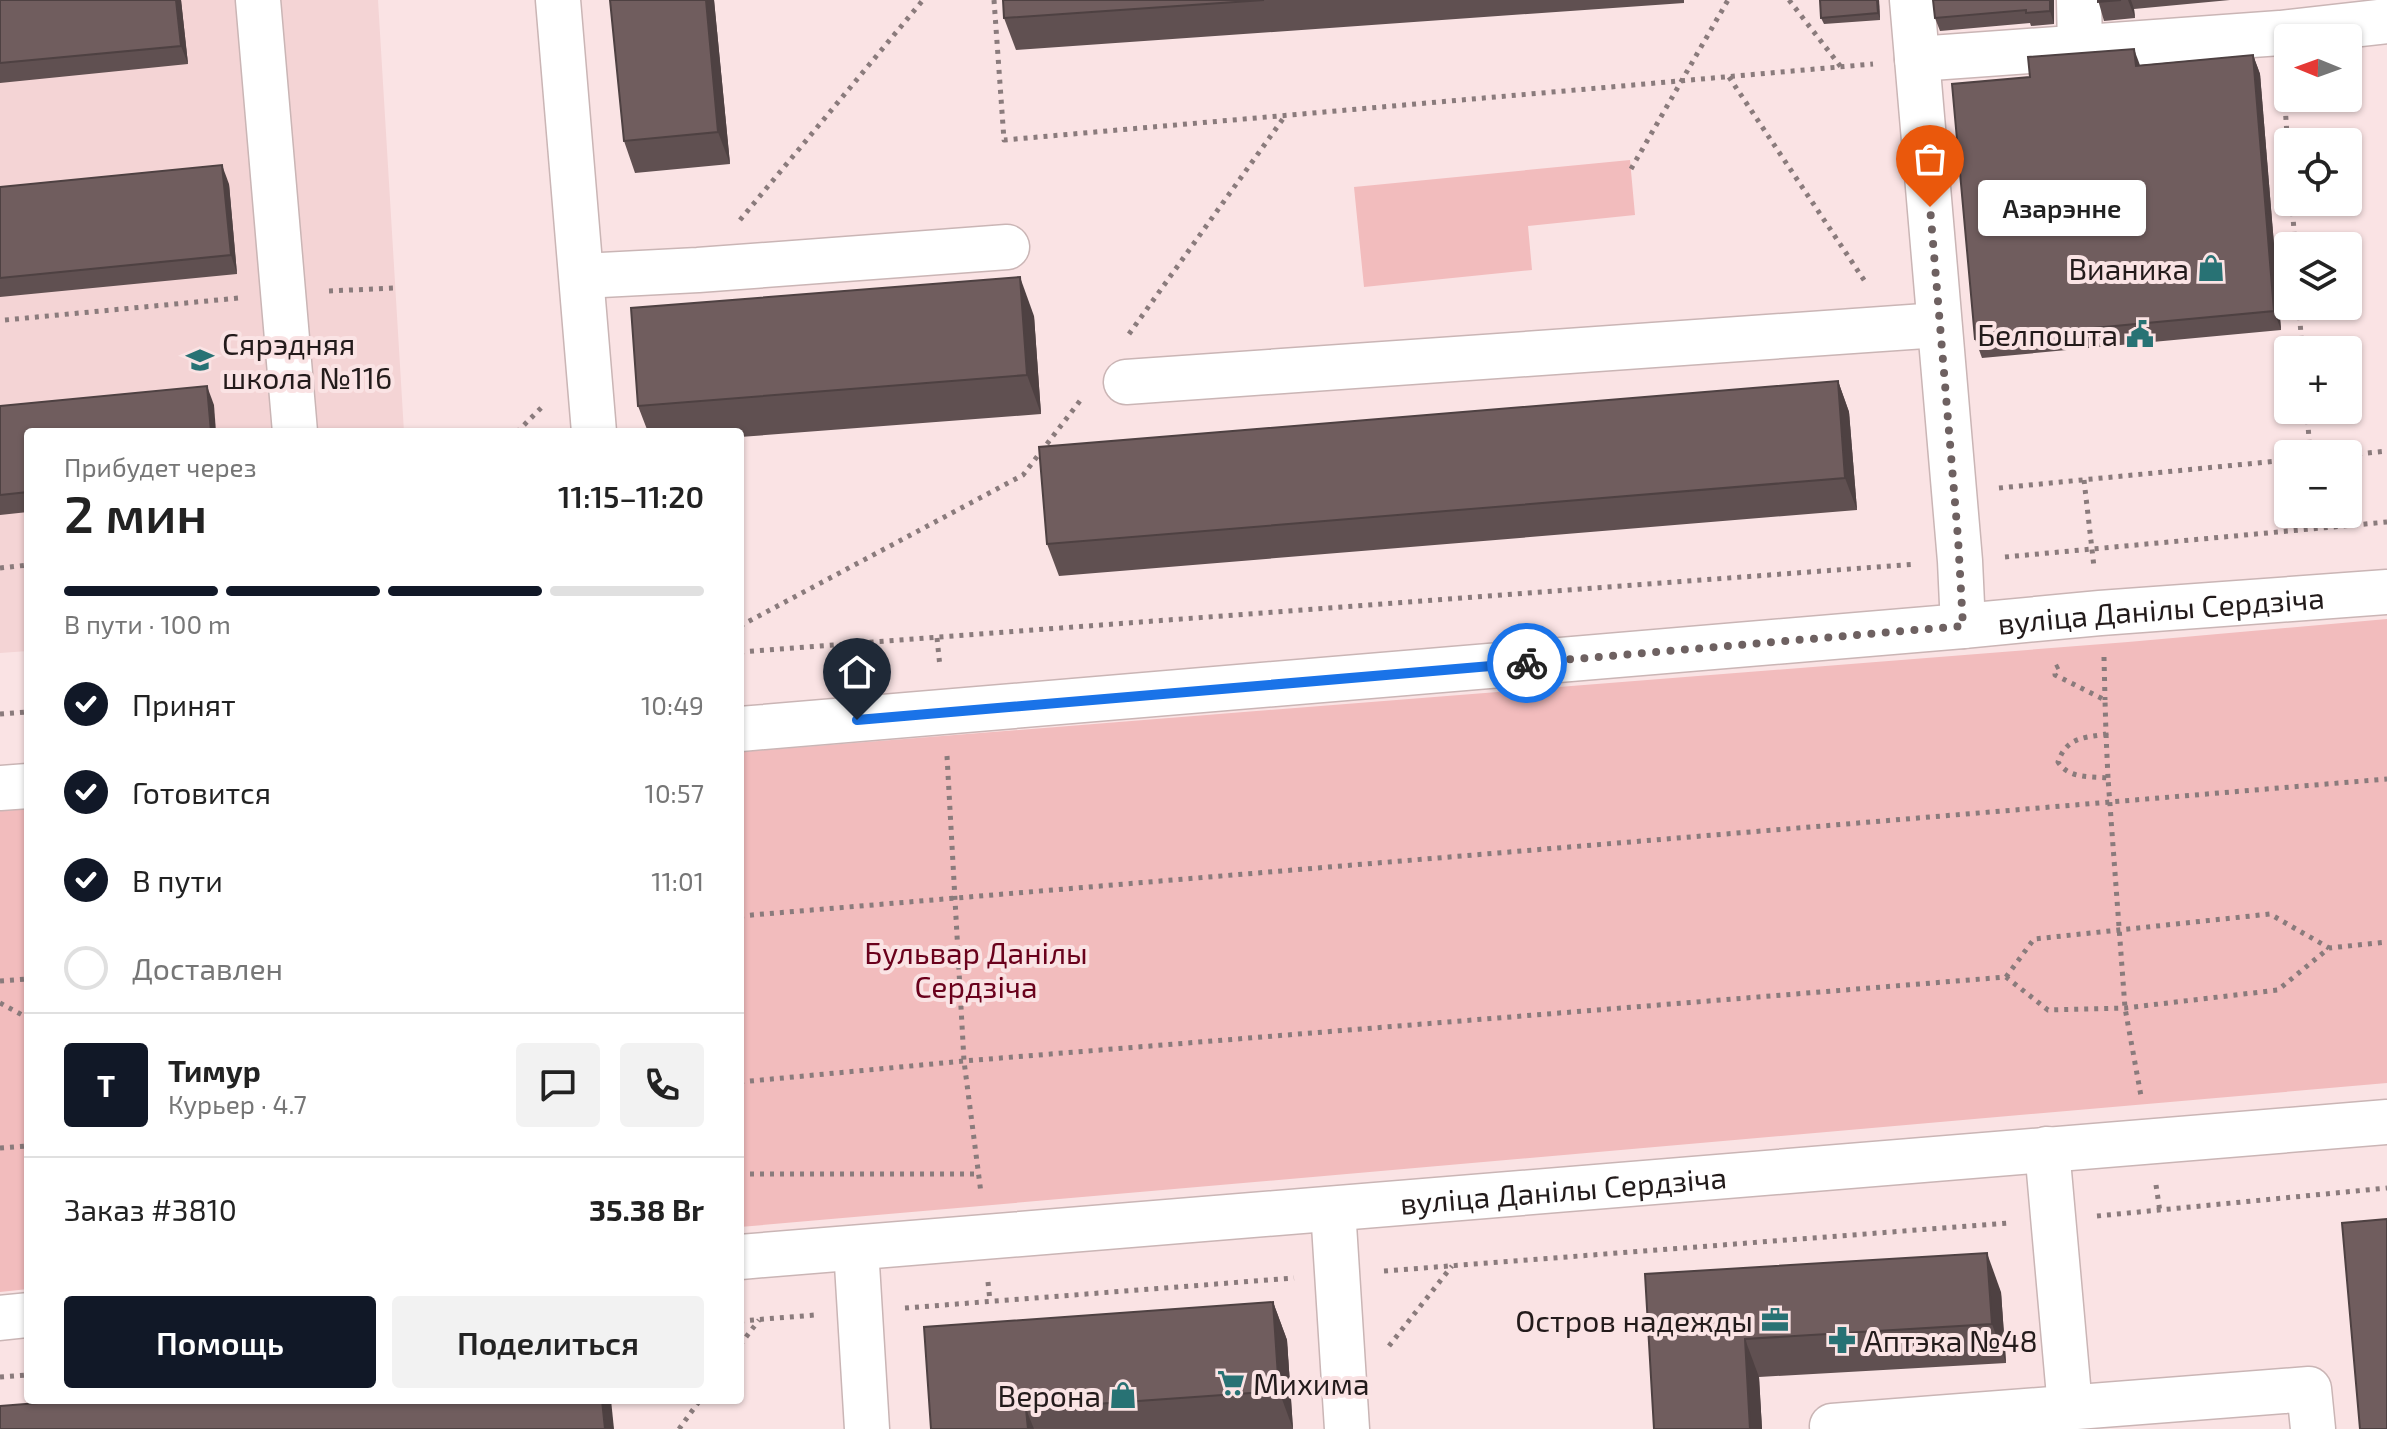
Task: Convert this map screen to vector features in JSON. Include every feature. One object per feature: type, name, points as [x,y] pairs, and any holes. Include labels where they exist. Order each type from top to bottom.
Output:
[{"type":"street","points":[[258,0],[295,428]]},
{"type":"street","points":[[558,0],[594,428]]},
{"type":"street","points":[[1912,0],[1929,326],[1954,493],[1963,626]]},
{"type":"street","points":[[2079,0],[2080,47]]},
{"type":"street","points":[[2360,24],[2387,21]]},
{"type":"street","points":[[1917,59],[2274,33]]},
{"type":"street","points":[[582,276],[1007,247]]},
{"type":"street","points":[[1112,372],[1929,326]]},
{"type":"street","name":"вуліца Данілы Сердзіча","points":[[744,729],[2100,613],[2387,592]]},
{"type":"street","points":[[0,788],[24,786]]},
{"type":"street","name":"вуліца Данілы Сердзіча","points":[[744,1257],[2387,1122]]},
{"type":"street","points":[[2047,1149],[2070,1407]]},
{"type":"street","points":[[1333,1209],[1347,1429]]},
{"type":"street","points":[[856,1248],[867,1429]]},
{"type":"street","points":[[0,1318],[24,1315]]},
{"type":"street","points":[[1832,1426],[2309,1389],[2313,1429]]},
{"type":"path","points":[[698,270],[923,0]]},
{"type":"path","points":[[994,0],[1004,140],[1917,59]]},
{"type":"path","points":[[1631,169],[1728,0]]},
{"type":"path","points":[[1789,0],[1841,67]]},
{"type":"path","points":[[1729,77],[1878,300],[1929,326]]},
{"type":"path","points":[[744,624],[1023,475],[1112,372],[1285,116]]},
{"type":"path","points":[[341,290],[395,288]]},
{"type":"path","points":[[5,320],[284,293]]},
{"type":"path","points":[[2362,454],[2387,451]]},
{"type":"path","points":[[1954,493],[2274,461]]},
{"type":"path","points":[[2084,480],[2100,613],[2108,778],[2125,1008],[2160,1212]]},
{"type":"path","points":[[744,652],[1960,561],[2387,522]]},
{"type":"path","points":[[0,568],[24,565]]},
{"type":"path","points":[[2067,662],[2055,668],[2055,675],[2105,700]]},
{"type":"path","points":[[0,714],[24,712]]},
{"type":"path","points":[[2106,734],[2078,739],[2066,745],[2058,762],[2063,770],[2073,775],[2108,778]]},
{"type":"path","points":[[948,778],[964,1061],[986,1237],[990,1301]]},
{"type":"path","points":[[744,916],[2387,779]]},
{"type":"path","points":[[2006,977],[2034,939],[2270,914],[2329,948]]},
{"type":"path","points":[[744,1082],[2006,977],[2048,1010],[2125,1008],[2278,990],[2329,948],[2387,942]]},
{"type":"path","points":[[0,981],[24,979]]},
{"type":"path","points":[[0,1003],[24,1016]]},
{"type":"path","points":[[0,1148],[24,1146]]},
{"type":"path","points":[[744,1174],[979,1174]]},
{"type":"path","points":[[744,1321],[2160,1212],[2387,1188]]},
{"type":"path","points":[[744,1340],[759,1319]]},
{"type":"path","points":[[0,1377],[24,1375]]},
{"type":"path","points":[[679,1429],[697,1404]]},
{"type":"shaded area","name":"Сярэдняя школа №116","points":[[0,0],[378,0],[404,428],[24,428],[24,651],[0,653]]},
{"type":"green space","points":[[1630,160],[1635,215],[1528,226],[1532,270],[1364,287],[1354,187]]},
{"type":"green space","name":"Бульвар Данілы Сердзіча","points":[[2387,619],[2387,1083],[744,1227],[744,752]]},
{"type":"green space","points":[[24,809],[24,1289],[0,1292],[0,811]]},
{"type":"building","points":[[0,0],[176,0],[181,46],[0,63]]},
{"type":"building","points":[[610,0],[706,0],[718,132],[624,141]]},
{"type":"building","points":[[1003,0],[1264,0],[1004,18]]},
{"type":"building","points":[[1820,0],[1877,0],[1878,13],[1821,18]]},
{"type":"building","points":[[1933,0],[2050,0],[2050,11],[2026,13],[2026,10],[1935,18]]},
{"type":"building","points":[[2134,49],[2136,66],[2253,55],[2274,311],[1975,339],[1952,84],[2030,77],[2028,57]]},
{"type":"building","points":[[222,165],[231,255],[0,278],[0,187]]},
{"type":"building","points":[[1020,277],[1027,375],[638,406],[631,308]]},
{"type":"building","points":[[1838,381],[1845,478],[1047,544],[1039,447]]},
{"type":"building","points":[[207,386],[211,428],[24,428],[24,492],[0,495],[0,406]]},
{"type":"building","points":[[2387,1219],[2387,1429],[2360,1429],[2342,1223]]},
{"type":"building","points":[[1987,1253],[1992,1324],[1745,1339],[1750,1429],[1654,1429],[1645,1274]]},
{"type":"building","points":[[1273,1302],[1279,1391],[1026,1409],[1028,1429],[931,1429],[924,1327]]},
{"type":"building","points":[[602,1404],[605,1429],[0,1429],[0,1406]]},
{"type":"way so far","points":[[1527,663],[1963,626],[1930,207]]},
{"type":"place","name":"Азарэнне","points":[[1930,207]]},
{"type":"place","name":"Вианика","points":[[2211,268]]},
{"type":"place","name":"Белпошта","points":[[2140,334]]},
{"type":"place","name":"Сярэдняя школа №116","points":[[200,360]]},
{"type":"place","name":"Остров надежды","points":[[1775,1320]]},
{"type":"place","name":"Аптэка №48","points":[[1842,1340]]},
{"type":"place","name":"Михима","points":[[1231,1383]]},
{"type":"place","name":"Верона","points":[[1123,1395]]},
{"type":"route","points":[[857,720],[1527,663]]}]
